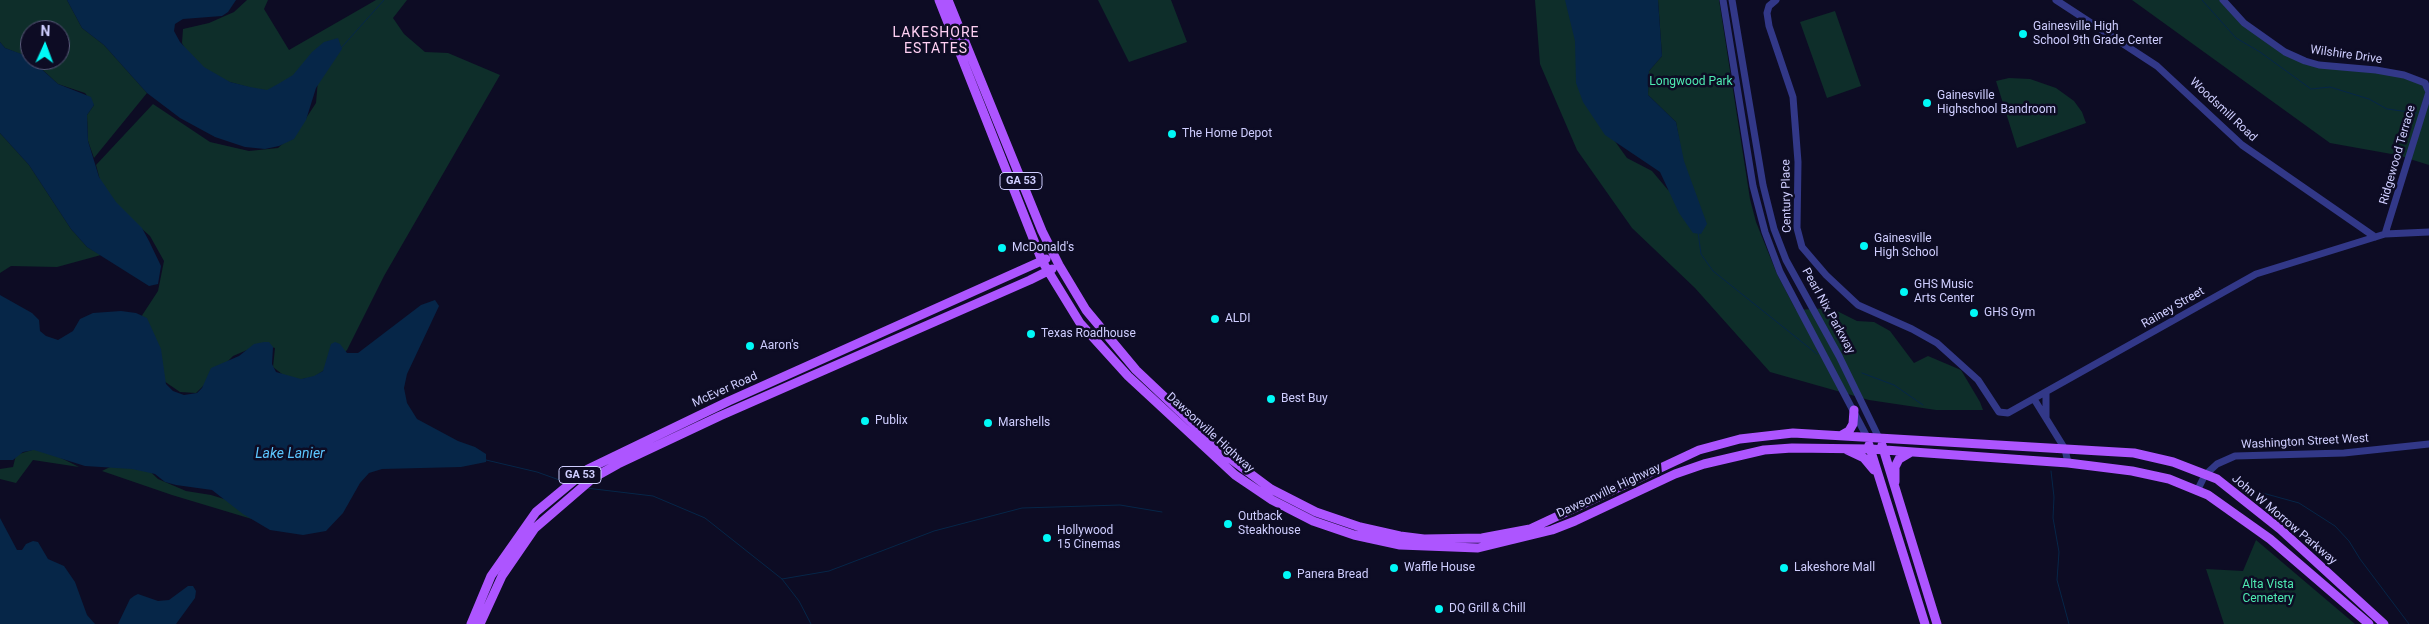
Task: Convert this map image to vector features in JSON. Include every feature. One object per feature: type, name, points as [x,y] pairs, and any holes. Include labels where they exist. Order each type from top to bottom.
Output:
[{"type":"main road","name":"Dawsonville Highway","points":[[939,0],[1042,261],[1080,323],[1111,359],[1235,475],[1272,500],[1301,515],[1360,537],[1400,545],[1478,548],[1558,528],[1675,474],[1745,453],[1779,449],[1842,448],[2068,463]]},
{"type":"main road","name":"Dawsonville Highway","points":[[948,0],[1021,183],[1059,265],[1086,310],[1108,339],[1156,390],[1240,468],[1307,508],[1337,520],[1380,532],[1424,539],[1454,540],[1482,538],[1530,529],[1698,450],[1740,439],[1793,433],[2065,449]]},
{"type":"main road","points":[[971,81],[980,77]]},
{"type":"main road","name":"McEver Road","points":[[470,624],[491,576],[536,512],[588,469],[729,401],[1054,255]]},
{"type":"main road","name":"McEver Road","points":[[480,624],[502,576],[535,528],[593,478],[618,464],[720,416],[1059,265]]},
{"type":"main road","points":[[871,349],[878,342],[920,322],[925,314]]},
{"type":"main road","points":[[1842,435],[1849,431],[1853,424],[1854,410]]},
{"type":"main road","name":"Pearl Nix Parkway","points":[[1867,437],[1925,624]]},
{"type":"main road","name":"Pearl Nix Parkway","points":[[1879,438],[1937,624]]},
{"type":"main road","points":[[1842,448],[1864,458],[1877,474]]},
{"type":"main road","name":"John W Morrow Parkway","points":[[2065,449],[2134,453],[2173,462],[2217,479],[2280,529],[2384,624]]},
{"type":"main road","points":[[1894,490],[1895,467],[1899,459],[1911,452]]},
{"type":"main road","name":"John W Morrow Parkway","points":[[2068,463],[2132,471],[2169,480],[2208,495],[2270,540],[2369,624]]},
{"type":"street","name":"Pearl Nix Parkway","points":[[1724,0],[1753,186],[1764,232],[1780,272],[1867,437]]},
{"type":"street","name":"Pearl Nix Parkway","points":[[1732,0],[1763,185],[1774,229],[1786,260],[1839,356],[1879,438]]},
{"type":"street","name":"Century Place","points":[[1776,0],[1769,6],[1767,13],[1768,26],[1793,97],[1797,155],[1797,228],[1806,253],[1858,305],[1912,329],[1937,343],[1978,380],[1999,412],[2008,413],[2034,399]]},
{"type":"street","name":"Woodsmill Road","points":[[2056,0],[2157,66],[2242,145],[2375,237]]},
{"type":"street","name":"Wilshire Drive","points":[[2223,0],[2244,23],[2285,52],[2305,61],[2319,65],[2376,70],[2404,75],[2425,83]]},
{"type":"street","name":"Ridgewood Terrace","points":[[2385,234],[2429,92],[2425,83]]},
{"type":"street","name":"Rainey Street","points":[[2034,399],[2251,276],[2385,234],[2429,232]]},
{"type":"street","points":[[2046,392],[2046,418]]},
{"type":"street","points":[[2034,399],[2065,449],[2068,463]]},
{"type":"street","name":"Washington Street West","points":[[2197,491],[2206,475],[2217,464],[2235,456],[2344,453],[2429,444]]},
{"type":"green space","points":[[0,0],[67,0],[82,28],[104,45],[147,93],[94,158],[88,141],[87,115],[94,105],[85,93],[58,84],[43,70],[70,70],[70,20],[20,20],[20,54],[5,48],[0,42]]},
{"type":"green space","points":[[247,0],[268,0],[264,9],[289,50],[376,0],[407,0],[393,18],[404,34],[425,52],[448,53],[500,75],[384,276],[347,350],[330,366],[314,377],[291,381],[273,367],[275,348],[261,344],[233,356],[196,393],[180,392],[161,379],[141,317],[158,291],[164,261],[150,236],[104,195],[96,165],[153,104],[210,142],[249,151],[278,148],[299,129],[316,103],[318,80],[266,92],[226,81],[193,64],[182,43],[183,29],[209,23],[234,12]]},
{"type":"green space","points":[[1098,0],[1171,0],[1187,42],[1129,62]]},
{"type":"green space","name":"Longwood Park","points":[[1535,0],[1571,0],[1596,115],[1627,158],[1652,171],[1668,190],[1689,198],[1676,122],[1648,95],[1649,71],[1662,56],[1658,0],[1719,0],[1750,199],[1756,222],[1777,274],[1796,310],[1831,308],[1857,321],[1874,322],[1890,331],[1914,363],[1928,356],[1961,370],[1983,410],[1936,410],[1869,400],[1770,372],[1695,288],[1632,228],[1577,150],[1540,64]]},
{"type":"green space","points":[[2132,0],[2225,0],[2232,11],[2305,63],[2336,64],[2420,81],[2429,92],[2429,165],[2397,155],[2330,143]]},
{"type":"green space","points":[[1835,11],[1861,86],[1827,98],[1800,22]]},
{"type":"green space","points":[[2009,78],[2030,79],[2056,88],[2074,101],[2082,112],[2086,123],[2017,148],[1996,81]]},
{"type":"green space","points":[[0,133],[29,165],[71,229],[87,247],[101,255],[57,267],[11,266],[0,273]]},
{"type":"green space","points":[[35,449],[59,457],[79,467],[33,460],[16,483],[0,479],[0,469],[13,467],[16,455]]},
{"type":"green space","points":[[139,461],[158,479],[186,491],[211,495],[237,503],[275,526],[172,495],[102,471],[118,463]]},
{"type":"green space","name":"Alta Vista Cemetery","points":[[2256,540],[2355,624],[2224,624],[2206,569],[2243,571]]},
{"type":"water","points":[[67,0],[236,0],[228,12],[222,16],[183,19],[175,24],[174,31],[180,42],[204,67],[230,82],[250,87],[267,90],[293,75],[312,52],[324,42],[338,38],[342,49],[316,88],[306,120],[294,139],[279,146],[265,149],[245,147],[215,137],[180,118],[147,93],[104,45],[82,28]]},
{"type":"water","points":[[1565,0],[1658,0],[1662,56],[1649,71],[1648,95],[1676,122],[1684,161],[1707,224],[1701,234],[1693,233],[1679,213],[1660,172],[1605,135],[1583,102],[1576,83],[1575,41]]},
{"type":"water","points":[[0,42],[5,48],[20,53],[20,70],[42,70],[58,84],[91,97],[94,105],[87,115],[88,141],[99,177],[116,202],[142,228],[161,266],[158,284],[149,286],[87,247],[71,229],[29,165],[0,133]]},
{"type":"water","name":"Lake Lanier","points":[[0,295],[32,313],[39,320],[40,331],[46,336],[58,340],[73,331],[80,319],[93,313],[121,311],[136,313],[147,318],[161,349],[166,384],[173,391],[184,395],[197,393],[202,388],[211,368],[239,356],[254,344],[264,342],[269,342],[273,347],[272,364],[276,372],[301,379],[314,376],[323,371],[331,344],[335,342],[340,344],[347,353],[358,353],[421,305],[435,300],[439,306],[407,374],[404,388],[407,403],[417,419],[458,441],[475,447],[486,454],[486,462],[461,467],[382,469],[369,473],[360,483],[343,513],[326,531],[303,535],[270,530],[243,514],[212,490],[165,482],[155,474],[132,469],[85,466],[34,450],[23,452],[13,460],[0,460]]},
{"type":"water","points":[[0,518],[17,550],[22,550],[26,544],[33,541],[38,542],[48,559],[64,566],[75,582],[87,615],[95,624],[0,624]]},
{"type":"water","points":[[188,586],[193,586],[196,591],[195,598],[176,624],[118,624],[130,599],[134,596],[138,594],[158,601],[169,600]]},
{"type":"waterway","points":[[341,48],[384,0]]},
{"type":"waterway","points":[[2202,0],[2236,38],[2260,52],[2311,89],[2330,87],[2369,99],[2387,109],[2417,113]]},
{"type":"waterway","points":[[1698,232],[1701,254],[1713,271],[1817,354]]},
{"type":"waterway","points":[[1862,373],[1894,385],[1923,405]]},
{"type":"waterway","points":[[486,460],[537,472],[565,482]]},
{"type":"waterway","points":[[2051,471],[2054,497],[2053,518],[2059,552],[2057,580],[2069,624]]},
{"type":"waterway","points":[[586,488],[653,496],[705,518],[782,579],[799,601],[811,624]]},
{"type":"waterway","points":[[2259,492],[2299,503],[2335,526],[2349,541],[2360,559],[2409,624]]},
{"type":"waterway","points":[[782,579],[829,571],[934,531],[1022,508],[1120,505],[1162,512]]},
{"type":"place","name":"Gainesville High School 9th Grade Center","points":[[2023,34]]},
{"type":"place","name":"Gainesville Highschool Bandroom","points":[[1927,103]]},
{"type":"place","name":"The Home Depot","points":[[1172,134]]},
{"type":"place","name":"Gainesville High School","points":[[1864,246]]},
{"type":"place","name":"McDonald's","points":[[1002,248]]},
{"type":"place","name":"GHS Music Arts Center","points":[[1904,292]]},
{"type":"place","name":"GHS Gym","points":[[1974,313]]},
{"type":"place","name":"ALDI","points":[[1215,319]]},
{"type":"place","name":"Texas Roadhouse","points":[[1031,334]]},
{"type":"place","name":"Aaron's","points":[[750,346]]},
{"type":"place","name":"Best Buy","points":[[1271,399]]},
{"type":"place","name":"Publix","points":[[865,421]]},
{"type":"place","name":"Marshells","points":[[988,423]]},
{"type":"place","name":"Outback Steakhouse","points":[[1228,524]]},
{"type":"place","name":"Hollywood 15 Cinemas","points":[[1047,538]]},
{"type":"place","name":"Waffle House","points":[[1394,568]]},
{"type":"place","name":"Lakeshore Mall","points":[[1784,568]]},
{"type":"place","name":"Panera Bread","points":[[1287,575]]},
{"type":"place","name":"DQ Grill & Chill","points":[[1439,609]]},
{"type":"district","name":"LAKESHORE ESTATES","points":[[936,42]]}]
